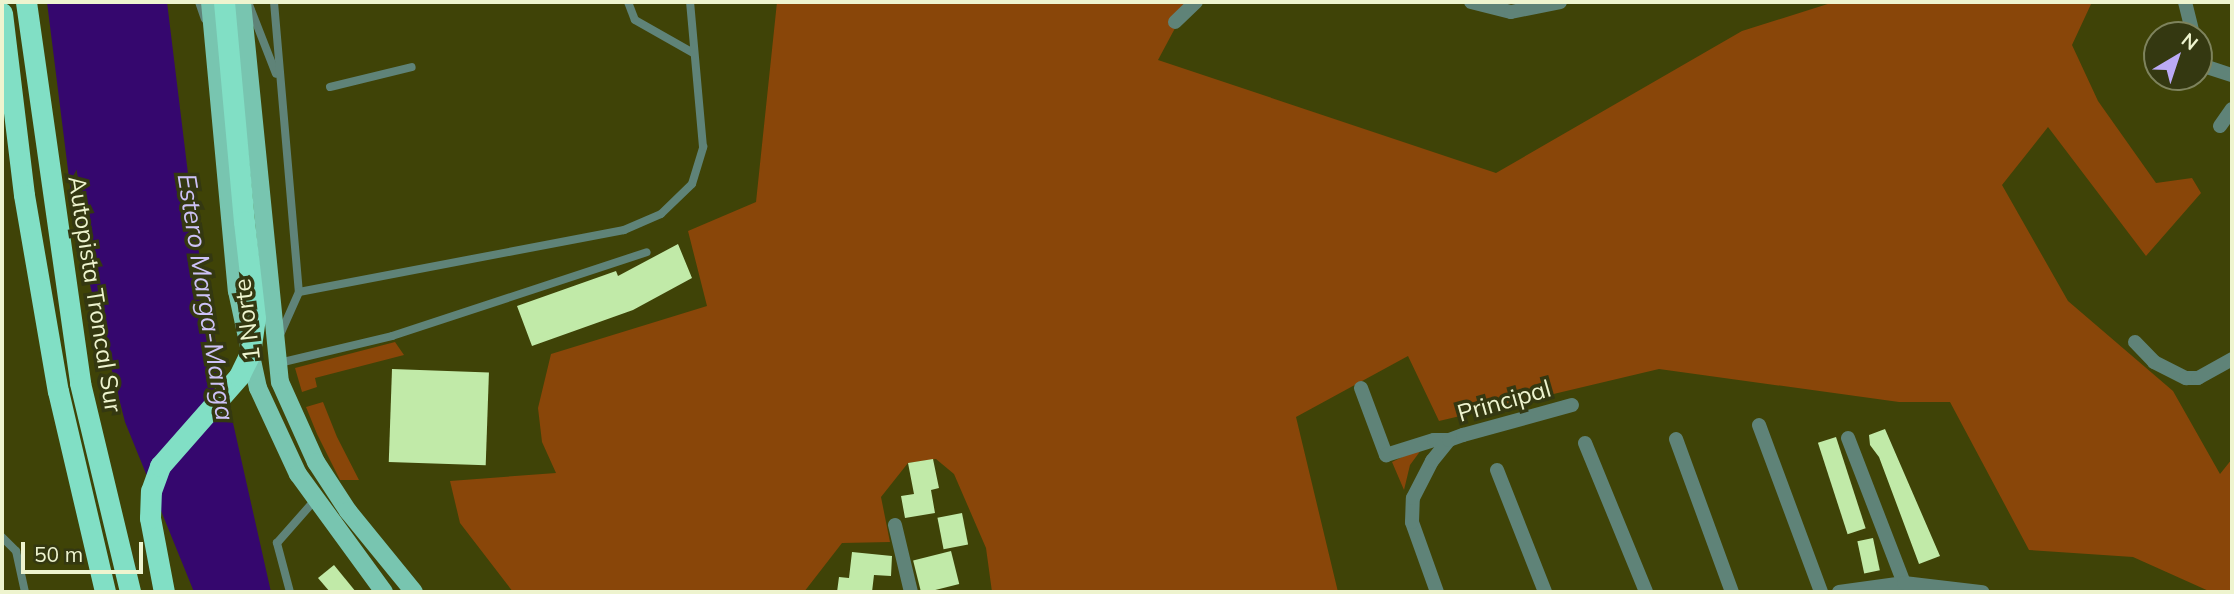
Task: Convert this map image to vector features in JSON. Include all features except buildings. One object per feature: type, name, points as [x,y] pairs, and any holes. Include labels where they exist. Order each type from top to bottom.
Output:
[{"type":"highway","name":"Autopista Troncal Sur","points":[[26,2],[80,383],[130,592]]},
{"type":"highway","points":[[164,592],[150,518],[151,491],[160,466],[239,376],[250,353],[255,318],[224,2]]},
{"type":"highway","name":"Autopista Troncal Sur","points":[[2,13],[24,195],[58,391],[105,592]]},
{"type":"highway","points":[[2,112],[24,195]]},
{"type":"main road","name":"1 Norte","points":[[210,2],[237,291],[248,353],[277,434],[314,501],[384,592]]},
{"type":"main road","name":"1 Norte","points":[[242,2],[275,356],[289,405],[316,462],[348,511],[414,592]]},
{"type":"street","points":[[1175,23],[1196,2]]},
{"type":"street","points":[[1471,2],[1511,12],[1560,2]]},
{"type":"street","points":[[2185,2],[2190,21]]},
{"type":"street","points":[[2213,69],[2232,75]]},
{"type":"street","points":[[2220,126],[2232,109]]},
{"type":"street","points":[[2135,342],[2154,362],[2186,378],[2206,375],[2232,359]]},
{"type":"street","name":"Principal","points":[[1361,388],[1386,455],[1572,405]]},
{"type":"street","points":[[1759,425],[1821,592]]},
{"type":"street","points":[[1848,438],[1904,583]]},
{"type":"street","points":[[1676,439],[1732,592]]},
{"type":"street","name":"Principal","points":[[1437,592],[1412,522],[1413,498],[1449,440]]},
{"type":"street","points":[[1584,443],[1646,592]]},
{"type":"street","points":[[1497,470],[1545,592]]},
{"type":"street","points":[[895,525],[911,592]]},
{"type":"street","points":[[1839,592],[1904,583],[1982,592]]},
{"type":"lane","points":[[199,2],[214,46]]},
{"type":"lane","points":[[248,2],[279,84]]},
{"type":"lane","points":[[274,2],[299,292],[275,356]]},
{"type":"lane","points":[[628,2],[635,20],[693,53]]},
{"type":"lane","points":[[299,292],[648,222],[675,203],[698,168],[703,147],[690,2]]},
{"type":"lane","points":[[330,87],[412,67]]},
{"type":"lane","points":[[275,356],[391,336],[647,252]]},
{"type":"lane","points":[[290,592],[277,543],[314,501]]},
{"type":"lane","points":[[2,537],[16,551],[25,592]]},
{"type":"shaded area","points":[[777,2],[1189,2],[1158,60],[1496,173],[1742,31],[1834,2],[2092,2],[2072,45],[2098,101],[2156,183],[2192,178],[2201,193],[2146,256],[2048,127],[2002,185],[2068,301],[2173,391],[2220,474],[2232,459],[2232,592],[2211,592],[2133,557],[2029,550],[1950,402],[1899,402],[1659,369],[1439,421],[1408,356],[1296,417],[1338,592],[992,592],[986,548],[954,474],[936,459],[908,463],[881,497],[890,542],[842,543],[804,592],[513,592],[460,523],[450,481],[556,473],[542,442],[538,408],[551,354],[707,306],[688,231],[756,202]]},
{"type":"shaded area","points":[[395,342],[404,355],[315,378],[317,387],[302,392],[295,368]]},
{"type":"shaded area","points":[[323,402],[359,480],[340,480],[317,434],[306,407]]},
{"type":"shaded area","points":[[1424,446],[1410,465],[1404,490],[1392,462]]},
{"type":"water","name":"Estero Marga-Marga","points":[[47,2],[167,2],[195,231],[220,365],[271,592],[194,592],[125,422],[75,226]]}]
